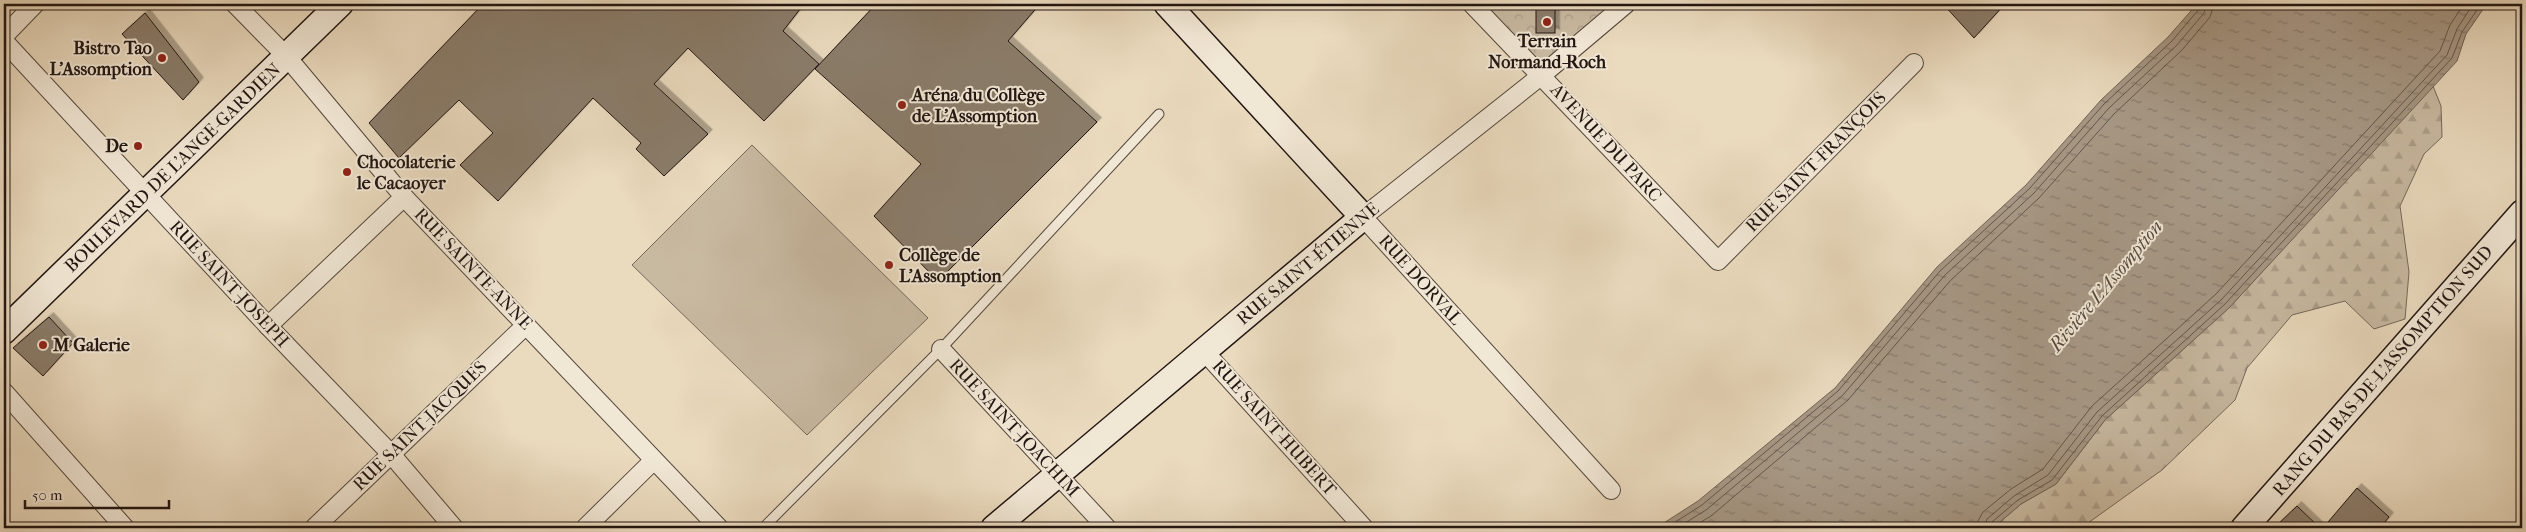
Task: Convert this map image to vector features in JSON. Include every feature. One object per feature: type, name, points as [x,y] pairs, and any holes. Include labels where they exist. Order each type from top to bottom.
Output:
[{"type":"street","points":[[4,36],[35,4]]},
{"type":"street","name":"RUE SAINTE-ANNE","points":[[235,4],[286,57],[404,197],[719,528]]},
{"type":"street","name":"BOULEVARD DE L'ANGE-GARDIEN","points":[[4,331],[147,194],[340,4]]},
{"type":"street","name":"RUE DORVAL","points":[[1167,4],[1611,490]]},
{"type":"street","name":"AVENUE DU PARC","points":[[1472,4],[1718,261]]},
{"type":"street","name":"RUE SAINT-ÉTIENNE","points":[[994,528],[1363,217],[1542,75],[1626,4]]},
{"type":"street","name":"RUE SAINT-JOSEPH","points":[[4,41],[268,326],[391,454],[454,528]]},
{"type":"street","name":"RUE SAINT-FRANÇOIS","points":[[1718,261],[1914,64]]},
{"type":"street","points":[[268,326],[404,197]]},
{"type":"street","name":"RANG DU BAS-DE-L'ASSOMPTION SUD","points":[[2244,528],[2522,213]]},
{"type":"street","name":"RUE SAINT-JACQUES","points":[[314,528],[526,325]]},
{"type":"street","name":"RUE SAINT-JOACHIM","points":[[941,349],[1107,528]]},
{"type":"street","name":"RUE SAINT-HUBERT","points":[[1203,350],[1364,528]]},
{"type":"street","points":[[4,392],[125,528]]},
{"type":"street","points":[[585,528],[654,460]]},
{"type":"lane","points":[[763,528],[941,349],[1159,114]]},
{"type":"green space","points":[[1472,4],[1626,4],[1542,75]]},
{"type":"green space","points":[[2433,86],[2441,106],[2442,137],[2424,154],[2400,206],[2409,272],[2405,319],[2374,329],[2345,301],[2292,315],[2247,368],[2235,400],[2162,470],[2081,528],[1993,528],[2021,504],[2056,484],[2105,420],[2229,308]]},
{"type":"green space","points":[[752,145],[928,318],[807,435],[632,265]]},
{"type":"water","name":"Rivière L'Assomption","points":[[2197,4],[2489,4],[2486,5],[2466,34],[2457,61],[2229,308],[2105,420],[2056,484],[2021,504],[1993,528],[1656,528],[1698,501],[1835,388],[1937,267],[2026,185],[2101,100],[2168,37]]},
{"type":"building","points":[[483,4],[804,4],[783,31],[819,64],[764,121],[688,48],[654,84],[708,134],[664,176],[636,149],[641,143],[593,98],[498,201],[460,165],[493,133],[459,100],[399,158],[369,123]]},
{"type":"building","points":[[876,4],[1040,4],[1008,41],[1097,122],[938,281],[874,216],[921,164],[815,69]]},
{"type":"building","points":[[1943,4],[2005,4],[1974,38]]},
{"type":"building","points":[[1536,8],[1555,8],[1555,33],[1536,33]]},
{"type":"building","name":"Bistro Tao L'Assomption","points":[[145,13],[199,82],[183,100],[122,34]]},
{"type":"building","name":"M Galerie","points":[[49,317],[73,343],[43,376],[13,348]]},
{"type":"building","points":[[2357,488],[2389,517],[2380,528],[2323,528]]},
{"type":"building","points":[[2297,506],[2320,528],[2274,528]]},
{"type":"place","name":"Terrain Normand-Roch","points":[[1547,22]]},
{"type":"place","name":"Bistro Tao L'Assomption","points":[[162,58]]},
{"type":"place","name":"Aréna du Collège de L'Assomption","points":[[902,105]]},
{"type":"place","name":"De","points":[[138,146]]},
{"type":"place","name":"Chocolaterie le Cacaoyer","points":[[347,172]]},
{"type":"place","name":"Collège de L'Assomption","points":[[889,265]]},
{"type":"place","name":"M Galerie","points":[[43,345]]}]
